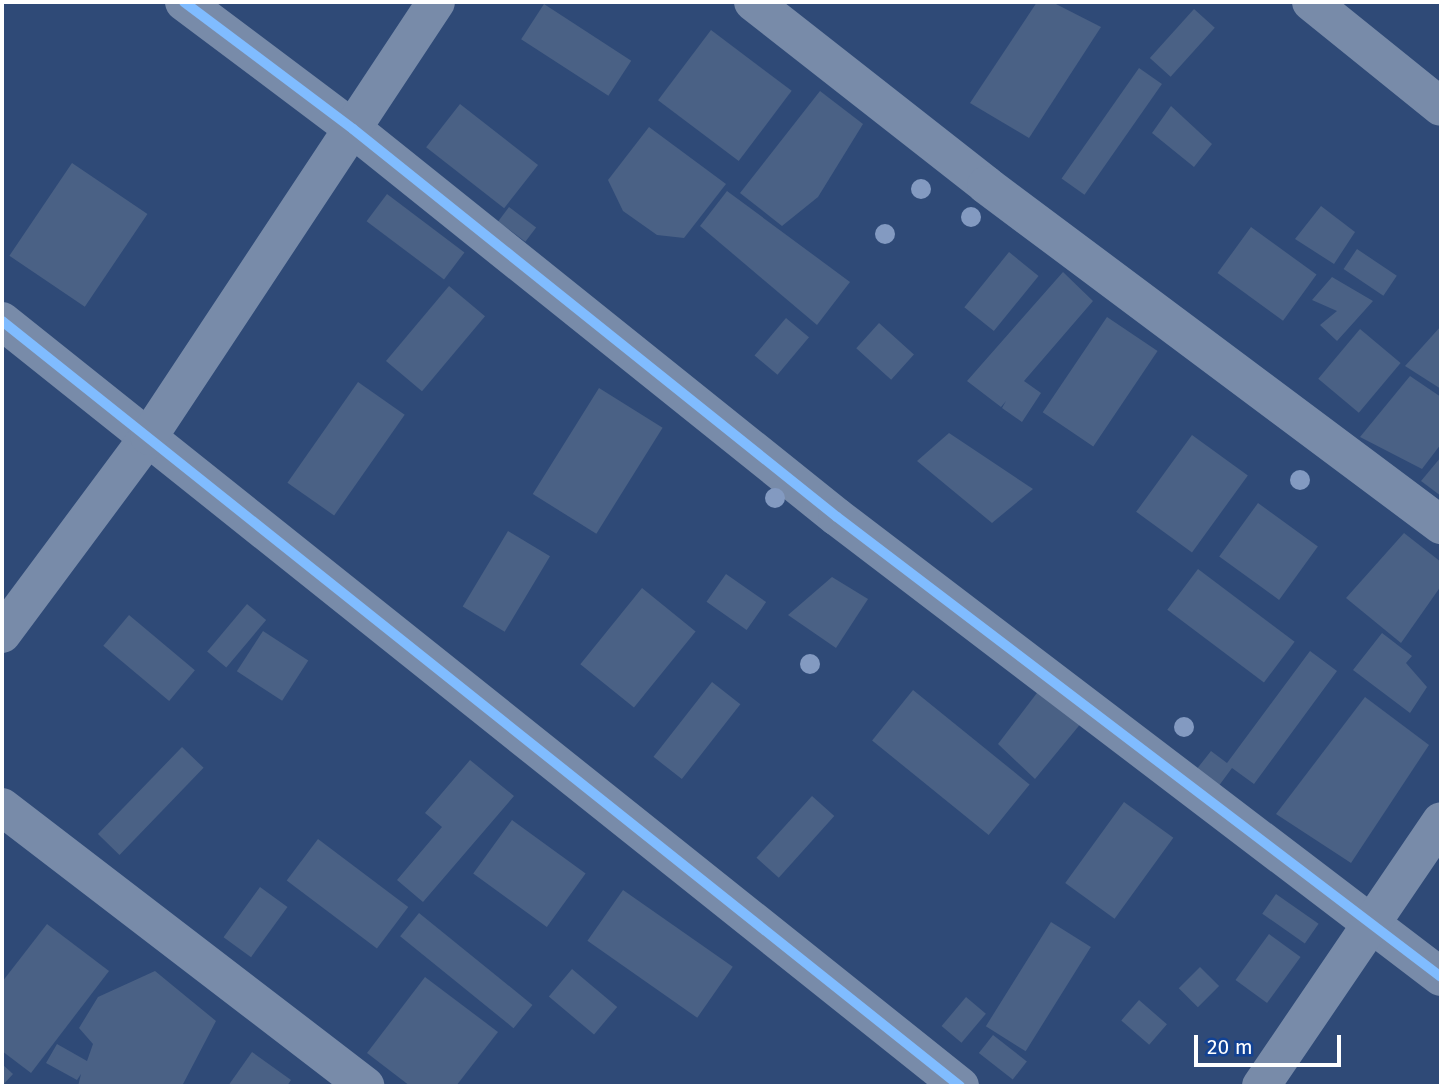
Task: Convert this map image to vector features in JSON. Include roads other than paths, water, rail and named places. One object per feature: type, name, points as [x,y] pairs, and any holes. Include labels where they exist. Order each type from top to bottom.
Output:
[{"type":"street","points":[[184,2],[353,129],[837,517],[1441,977]]},
{"type":"street","points":[[2,634],[149,436],[436,2]]},
{"type":"street","points":[[753,2],[986,185],[1441,525]]},
{"type":"street","points":[[1311,2],[1441,107]]},
{"type":"street","points":[[2,321],[960,1086]]},
{"type":"street","points":[[2,807],[365,1086]]},
{"type":"street","points":[[1261,1086],[1369,923],[1441,821]]}]
